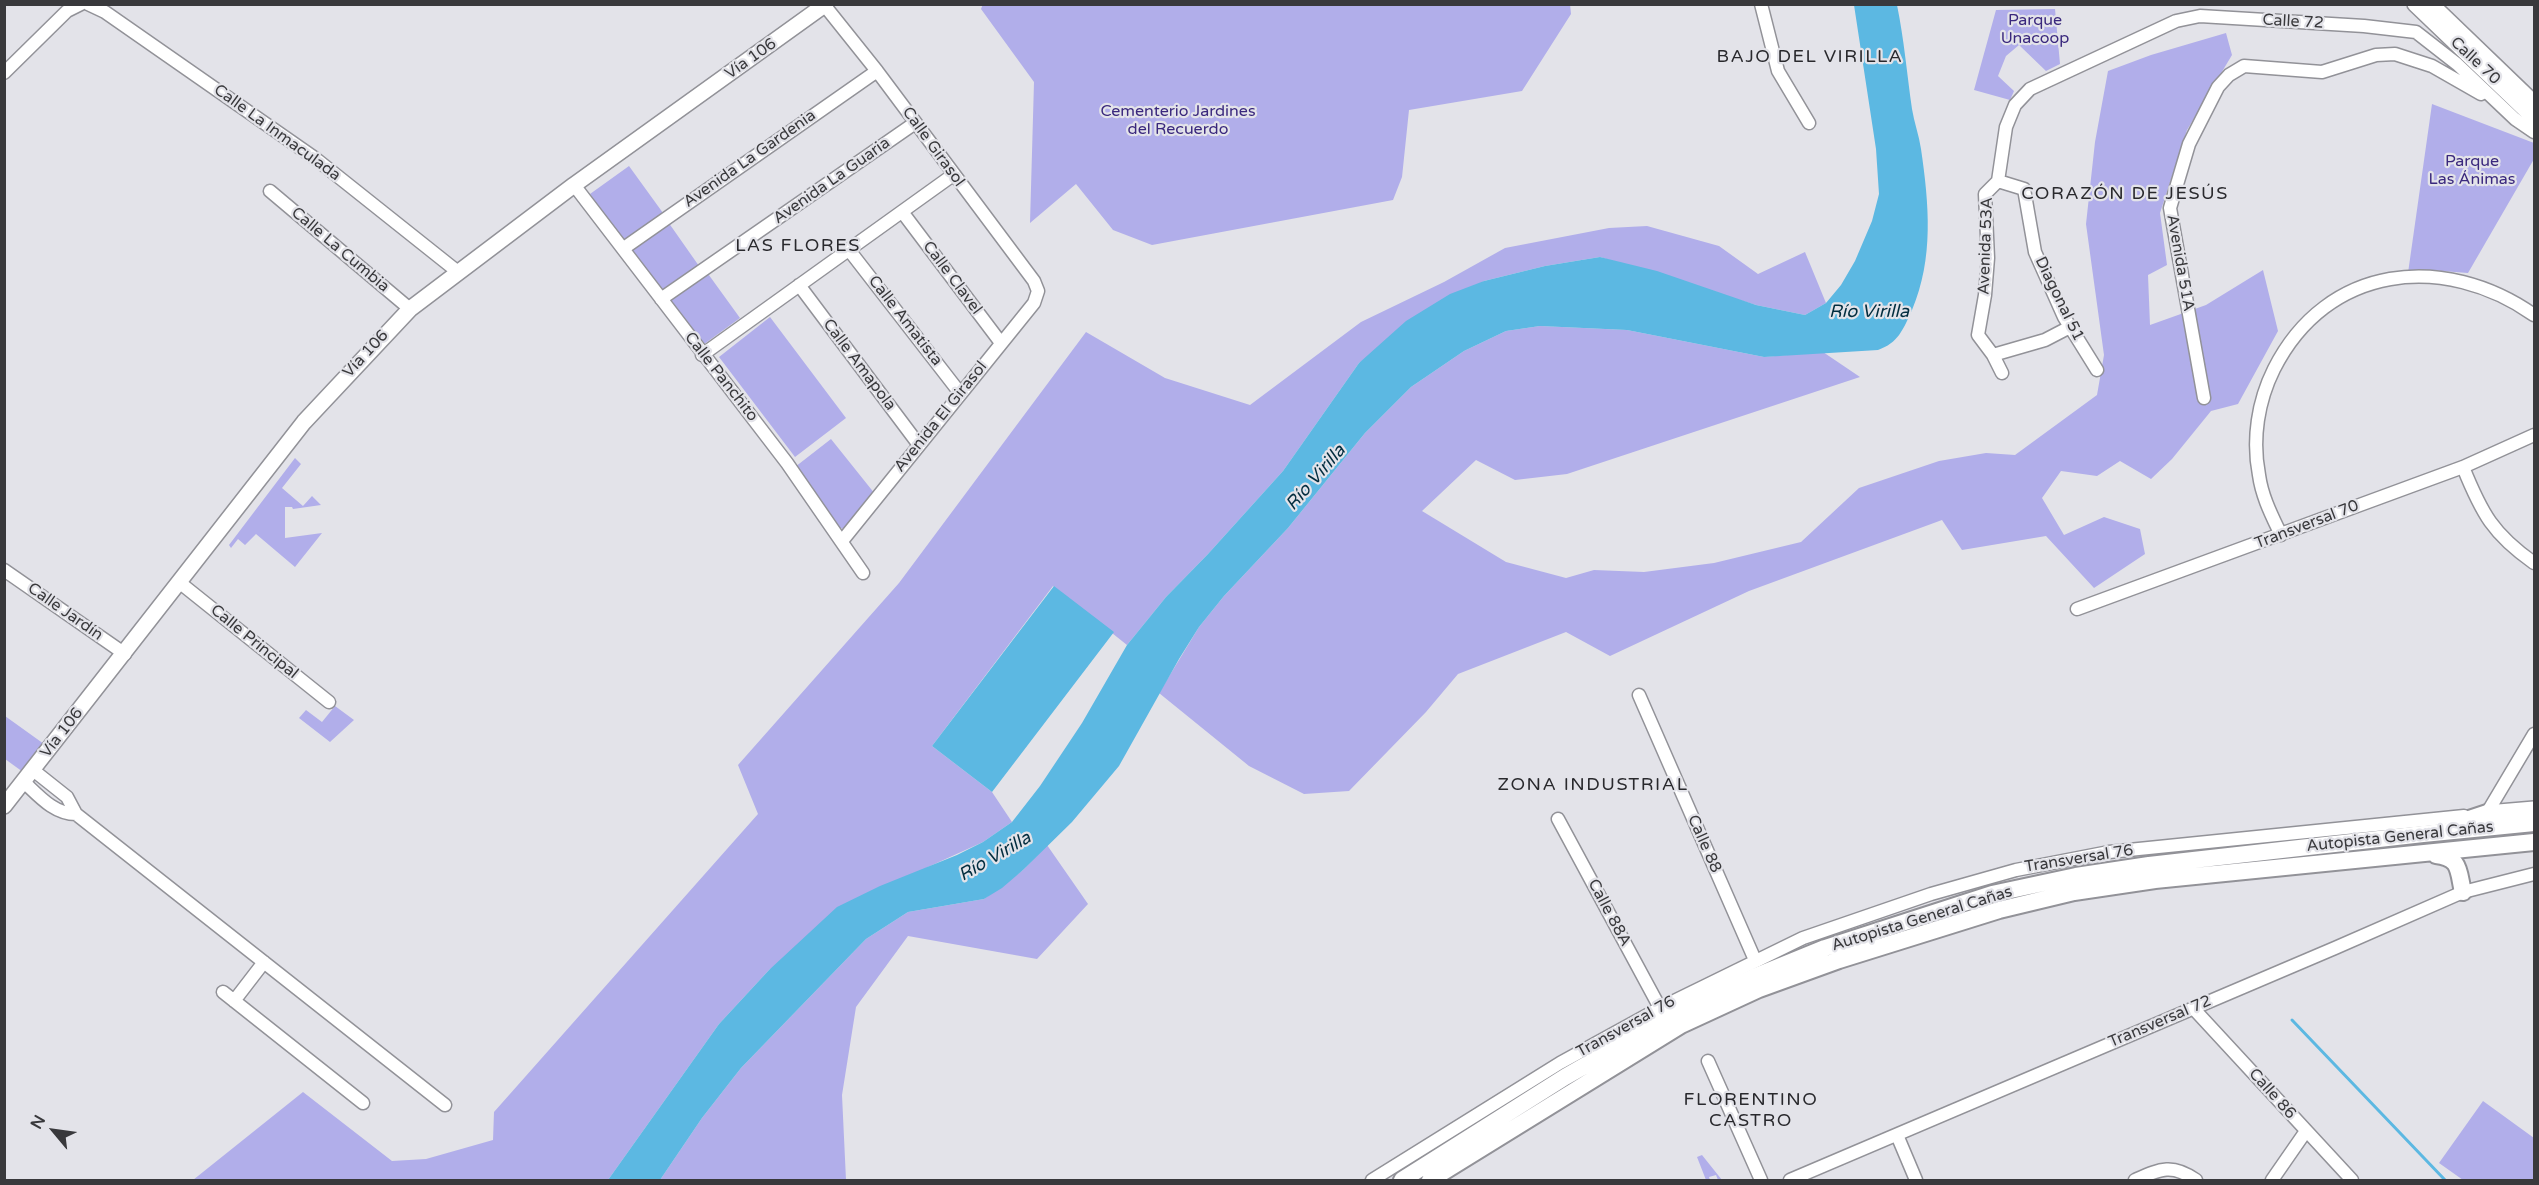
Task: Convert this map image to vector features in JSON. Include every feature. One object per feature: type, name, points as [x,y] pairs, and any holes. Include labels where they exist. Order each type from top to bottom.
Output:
[{"type":"highway","points":[[2423,834],[2487,813]]},
{"type":"highway","name":"Autopista General Cañas","points":[[1401,1180],[1566,1077],[1676,1014],[1754,977],[1825,948],[1992,894],[2076,876],[2149,865],[2423,834],[2535,824]]},
{"type":"highway","name":"Autopista General Cañas","points":[[1430,1180],[1681,1025],[1760,989],[1839,960],[1999,910],[2074,892],[2155,880],[2535,842]]},
{"type":"highway","points":[[2421,854],[2453,860],[2463,892]]},
{"type":"main road","name":"Calle 70","points":[[2415,4],[2535,118]]},
{"type":"main road","name":"Calle 70","points":[[2432,4],[2535,103]]},
{"type":"main road","name":"Vía 106","points":[[4,806],[304,422],[410,309],[574,185],[825,5]]},
{"type":"main road","name":"Transversal 76","points":[[2487,813],[2535,809]]},
{"type":"street","points":[[4,73],[67,11],[81,4]]},
{"type":"street","name":"Calle La Inmaculada","points":[[88,4],[105,12],[316,159],[458,272]]},
{"type":"street","points":[[1761,4],[1778,71],[1809,123]]},
{"type":"street","name":"Calle Girasol","points":[[825,5],[1034,281],[1038,291]]},
{"type":"street","name":"Calle 72","points":[[2030,89],[2176,21],[2200,16],[2364,26],[2416,32],[2457,64],[2504,110],[2535,132]]},
{"type":"street","name":"Avenida 51A","points":[[2204,398],[2170,208],[2189,144],[2218,87],[2229,75],[2244,66],[2322,72],[2376,55],[2395,54],[2432,66],[2457,79],[2504,110]]},
{"type":"street","name":"Avenida La Gardenia","points":[[624,248],[877,71]]},
{"type":"street","name":"Avenida 53A","points":[[2002,373],[1978,335],[1988,258],[1985,194],[1998,181],[2006,127],[2015,105],[2030,89]]},
{"type":"street","name":"Avenida La Guaria","points":[[661,299],[915,123]]},
{"type":"street","points":[[702,355],[953,175]]},
{"type":"street","name":"Diagonal 51","points":[[1998,181],[2024,189],[2035,252],[2070,327],[2097,370]]},
{"type":"street","name":"Calle Panchito","points":[[574,185],[787,463],[863,573]]},
{"type":"street","name":"Calle La Cumbia","points":[[270,191],[410,309]]},
{"type":"street","name":"Calle Clavel","points":[[903,213],[1000,343]]},
{"type":"street","name":"Calle Amatista","points":[[849,250],[960,393]]},
{"type":"street","points":[[2281,535],[2267,506],[2259,476],[2256,444],[2262,402],[2268,382],[2282,353],[2301,328],[2324,306],[2351,289],[2396,278],[2443,278],[2491,290],[2535,315]]},
{"type":"street","name":"Calle Amapola","points":[[799,285],[920,444]]},
{"type":"street","name":"Avenida El Girasol","points":[[842,541],[1034,303],[1038,291]]},
{"type":"street","points":[[1993,356],[2045,340],[2070,327]]},
{"type":"street","name":"Transversal 70","points":[[2077,609],[2463,467],[2535,435]]},
{"type":"street","points":[[2463,467],[2480,507],[2496,532],[2535,563]]},
{"type":"street","name":"Calle Jardín","points":[[4,570],[125,654]]},
{"type":"street","name":"Calle Principal","points":[[178,582],[329,702]]},
{"type":"street","name":"Calle 88","points":[[1639,695],[1755,960]]},
{"type":"street","points":[[2487,813],[2535,734]]},
{"type":"street","points":[[28,776],[67,797],[76,814],[445,1105]]},
{"type":"street","name":"Transversal 76","points":[[1372,1180],[1560,1064],[1660,1008],[1803,938],[1931,894],[2016,870],[2070,858],[2118,851],[2487,813]]},
{"type":"street","name":"Calle 88A","points":[[1558,819],[1660,1008]]},
{"type":"street","name":"Transversal 72","points":[[1790,1180],[2463,892],[2535,874]]},
{"type":"street","points":[[234,1001],[264,962]]},
{"type":"street","points":[[223,992],[363,1103]]},
{"type":"street","name":"Calle 86","points":[[2193,1008],[2352,1180]]},
{"type":"street","points":[[1708,1060],[1761,1180]]},
{"type":"street","points":[[2272,1180],[2306,1131]]},
{"type":"street","points":[[1897,1135],[1916,1180]]},
{"type":"street","points":[[2135,1180],[2156,1171],[2172,1168],[2184,1171],[2196,1180]]},
{"type":"green space","name":"Cementerio Jardines del Recuerdo","points":[[983,4],[1570,4],[1571,14],[1522,91],[1409,110],[1402,177],[1393,200],[1152,245],[1113,230],[1076,184],[1030,223],[1034,82],[981,9]]},
{"type":"green space","name":"Parque Unacoop","points":[[2055,9],[2060,64],[2046,71],[2019,45],[2006,56],[1998,76],[2014,91],[2010,100],[1974,90],[1996,10]]},
{"type":"green space","points":[[2226,33],[2232,55],[2187,130],[2160,213],[2167,265],[2148,275],[2150,325],[2206,305],[2263,270],[2278,331],[2238,404],[2211,411],[2172,459],[2151,479],[2120,461],[2097,476],[2061,471],[2042,498],[2064,535],[2104,517],[2140,529],[2145,554],[2094,588],[2046,536],[1962,550],[1942,520],[1749,591],[1610,656],[1566,632],[1458,674],[1426,712],[1349,791],[1304,794],[1249,766],[1159,693],[1199,627],[1224,596],[1288,528],[1365,433],[1411,387],[1464,351],[1506,331],[1540,326],[1627,330],[1764,357],[1823,352],[1860,377],[1567,474],[1515,480],[1476,460],[1422,511],[1506,562],[1566,578],[1594,570],[1644,572],[1714,563],[1801,542],[1859,488],[1939,461],[1986,453],[2015,455],[2097,395],[2104,355],[2086,224],[2095,142],[2108,71],[2151,55]]},
{"type":"green space","name":"Parque Las Ánimas","points":[[2432,104],[2534,143],[2534,159],[2468,273],[2429,270],[2408,273]]},
{"type":"green space","points":[[629,166],[663,213],[623,241],[590,194]]},
{"type":"green space","points":[[666,219],[699,266],[660,294],[627,247]]},
{"type":"green space","points":[[1647,226],[1719,246],[1758,274],[1805,252],[1826,303],[1805,315],[1756,305],[1600,257],[1545,266],[1484,281],[1359,363],[1283,471],[1166,597],[1127,645],[1053,586],[932,746],[992,792],[1012,822],[983,842],[928,867],[769,970],[719,1024],[608,1180],[193,1180],[303,1092],[392,1161],[426,1159],[493,1140],[494,1112],[758,814],[738,765],[899,583],[1086,332],[1165,378],[1250,405],[1361,322],[1444,282],[1505,248],[1609,228]]},
{"type":"green space","points":[[706,271],[740,318],[700,347],[667,300]]},
{"type":"green space","points":[[770,317],[846,418],[795,457],[719,357]]},
{"type":"green space","points":[[831,439],[875,494],[845,529],[840,528],[795,467]]},
{"type":"green space","points":[[295,458],[301,464],[282,488],[303,506],[312,496],[321,505],[293,509],[285,507],[285,538],[322,533],[295,567],[256,534],[245,545],[238,539],[231,548],[229,545]]},
{"type":"green space","points":[[335,706],[354,720],[330,742],[299,718],[306,710],[322,722]]},
{"type":"green space","points":[[5,716],[44,744],[23,772],[5,759]]},
{"type":"green space","points":[[1047,845],[1088,904],[1037,959],[908,936],[856,1007],[842,1095],[846,1180],[660,1180],[702,1118],[741,1068],[866,939],[908,912],[984,899],[1023,870]]},
{"type":"green space","points":[[2483,1101],[2534,1138],[2534,1180],[2463,1180],[2439,1163]]},
{"type":"green space","points":[[1702,1155],[1722,1180],[1718,1180],[1716,1175],[1706,1180],[1697,1157]]},
{"type":"water","name":"Río Virilla","points":[[1854,5],[1897,5],[1912,109],[1924,170],[1928,231],[1924,271],[1912,310],[1903,330],[1895,340],[1878,350],[1764,357],[1627,330],[1540,326],[1506,331],[1464,351],[1411,387],[1365,433],[1288,528],[1224,596],[1199,627],[1179,659],[1119,766],[1072,822],[1023,870],[1002,888],[984,899],[908,912],[866,939],[741,1068],[702,1118],[660,1180],[608,1180],[719,1024],[769,970],[837,907],[880,886],[957,855],[983,842],[1012,822],[1040,786],[1082,723],[1127,645],[1166,597],[1283,471],[1359,363],[1406,321],[1450,294],[1484,281],[1545,266],[1600,257],[1657,271],[1756,305],[1805,315],[1826,303],[1841,285],[1855,261],[1872,221],[1879,194],[1876,149]]},
{"type":"water","points":[[1054,586],[1114,632],[992,792],[932,746]]},
{"type":"waterway","points":[[2292,1020],[2445,1180]]},
{"type":"district","name":"BAJO DEL VIRILLA","points":[[1810,57]]},
{"type":"district","name":"CORAZÓN DE JESÚS","points":[[2125,194]]},
{"type":"district","name":"LAS FLORES","points":[[798,246]]},
{"type":"district","name":"ZONA INDUSTRIAL","points":[[1593,785]]},
{"type":"district","name":"FLORENTINO CASTRO","points":[[1751,1110]]}]
